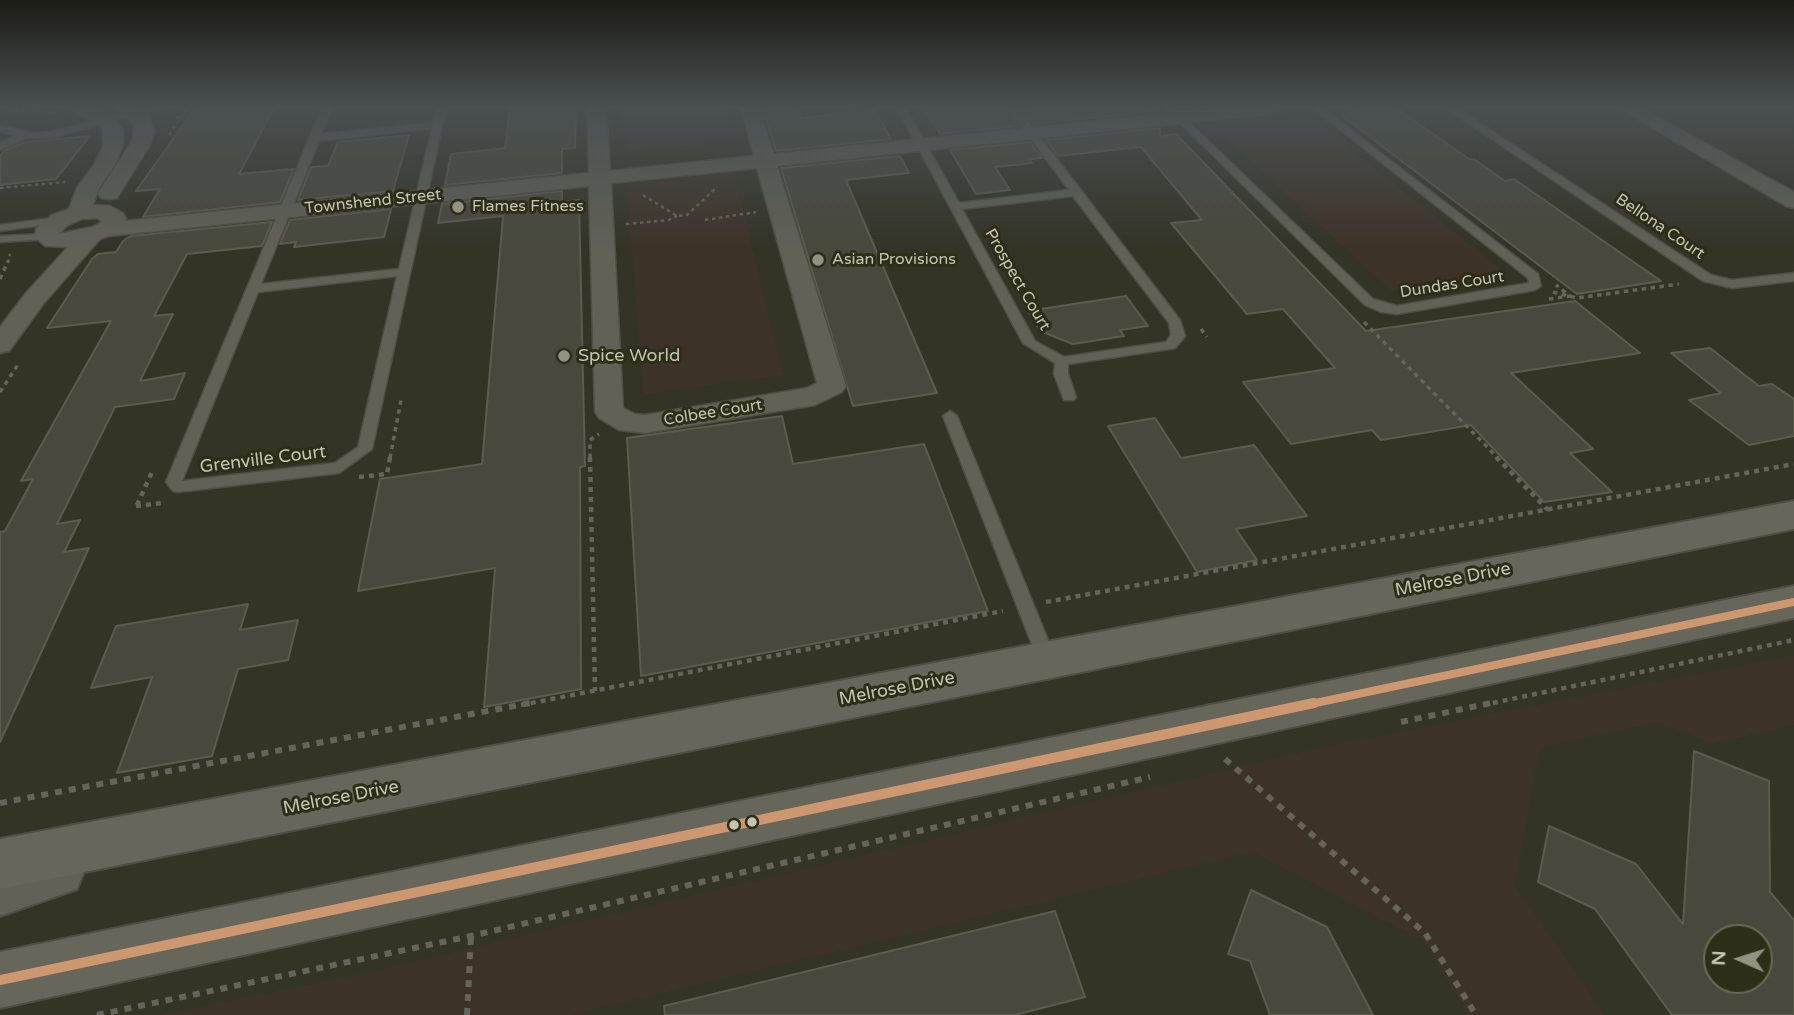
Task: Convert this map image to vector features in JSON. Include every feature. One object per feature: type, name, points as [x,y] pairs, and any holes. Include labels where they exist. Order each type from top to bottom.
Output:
[{"type":"main road","name":"Melrose Drive","points":[[0,864],[1794,515]]},
{"type":"main road","points":[[0,980],[1794,602]]},
{"type":"street","points":[[0,345],[35,298],[88,188],[109,155]]},
{"type":"street","points":[[0,311],[71,227],[106,196],[133,155]]},
{"type":"street","points":[[599,155],[609,412],[615,426]]},
{"type":"street","name":"Townshend Street","points":[[71,227],[751,155]]},
{"type":"street","name":"Colbee Court","points":[[615,426],[645,424],[815,396],[832,386],[764,155]]},
{"type":"street","points":[[1713,155],[1794,201]]},
{"type":"street","points":[[0,890],[86,862],[137,838]]},
{"type":"lane","name":"Grenville Court","points":[[308,155],[174,482],[178,487],[339,468],[365,449],[430,155]]},
{"type":"lane","name":"Prospect Court","points":[[927,155],[1030,343],[1062,361]]},
{"type":"lane","points":[[1049,155],[1175,323],[1178,335],[1170,345],[1062,361],[1061,374],[1069,397]]},
{"type":"lane","name":"Dundas Court","points":[[1218,155],[1369,302],[1385,309],[1396,310],[1535,286],[1534,277],[1378,155]]},
{"type":"lane","name":"Bellona Court","points":[[1522,155],[1707,278],[1732,284],[1794,277]]},
{"type":"lane","points":[[955,207],[1076,192]]},
{"type":"lane","name":"Townshend Street","points":[[0,228],[71,227]]},
{"type":"lane","name":"Townshend Street","points":[[0,239],[71,227]]},
{"type":"lane","points":[[253,289],[405,272]]},
{"type":"lane","points":[[950,416],[1048,660]]},
{"type":"path","points":[[0,188],[68,181],[71,227],[9,256],[6,271],[0,279]]},
{"type":"path","points":[[602,227],[669,220],[687,215],[714,189],[726,184]]},
{"type":"path","points":[[636,191],[677,216]]},
{"type":"path","points":[[705,220],[780,209]]},
{"type":"path","points":[[1535,286],[1577,298],[1707,278]]},
{"type":"path","points":[[1549,279],[1570,296]]},
{"type":"path","points":[[1543,300],[1570,296]]},
{"type":"path","points":[[1377,321],[1364,322],[1548,510]]},
{"type":"path","points":[[597,435],[615,426]]},
{"type":"path","points":[[595,691],[590,440],[615,426]]},
{"type":"path","points":[[0,803],[595,691],[1026,606],[1794,464]]},
{"type":"path","points":[[1387,725],[1794,640]]},
{"type":"path","points":[[1211,762],[1238,756]]},
{"type":"path","points":[[1225,759],[1425,933],[1476,1015]]},
{"type":"path","points":[[97,1015],[471,936],[1157,775]]},
{"type":"path","points":[[467,1015],[471,936]]},
{"type":"shaded area","points":[[1245,155],[1358,155],[1507,274],[1391,291]]},
{"type":"shaded area","points":[[734,172],[783,375],[643,395],[627,184]]},
{"type":"shaded area","points":[[1794,655],[1794,725],[1713,744],[1658,722],[1540,748],[1515,885],[1605,1015],[1468,1015],[1424,941],[1252,852],[571,1015],[159,1015],[346,977],[1336,744]]},
{"type":"building","points":[[75,155],[56,179],[0,185],[0,156]]},
{"type":"building","points":[[161,155],[249,155],[239,174],[294,169],[280,202],[143,217],[160,189],[136,191]]},
{"type":"building","points":[[332,155],[403,155],[393,191],[298,200],[311,167],[328,166]]},
{"type":"building","points":[[451,155],[562,155],[562,173],[445,185]]},
{"type":"building","points":[[953,155],[1040,155],[1042,158],[1029,159],[1032,163],[995,167],[1010,190],[976,194]]},
{"type":"building","points":[[1148,155],[1197,155],[1366,331],[1575,301],[1640,353],[1511,373],[1593,449],[1570,453],[1612,492],[1544,502],[1471,425],[1381,440],[1372,430],[1291,444],[1243,382],[1335,368],[1283,309],[1247,314],[1171,223],[1202,220]]},
{"type":"building","points":[[1394,155],[1464,155],[1474,159],[1505,181],[1514,179],[1661,281],[1577,294]]},
{"type":"building","points":[[900,156],[909,173],[846,180],[937,393],[853,406],[781,168]]},
{"type":"building","points":[[562,191],[562,202],[579,200],[585,466],[580,467],[581,689],[484,707],[495,568],[358,591],[380,479],[482,464],[503,216],[438,223],[442,204]]},
{"type":"building","points":[[391,209],[384,237],[294,247],[296,242],[280,244],[290,220]]},
{"type":"building","points":[[272,222],[262,246],[187,254],[154,316],[173,314],[140,381],[185,373],[174,399],[115,407],[57,524],[80,520],[64,552],[89,548],[0,742],[0,532],[5,531],[33,479],[21,481],[111,321],[47,328],[92,259],[98,254],[116,252],[123,241],[131,236]]},
{"type":"building","points":[[1126,296],[1148,326],[1120,330],[1124,336],[1073,344],[1040,331],[1028,311]]},
{"type":"building","points":[[1710,348],[1759,386],[1772,384],[1794,399],[1794,436],[1749,445],[1689,400],[1721,393],[1671,353]]},
{"type":"building","points":[[782,416],[793,464],[924,444],[988,611],[641,676],[627,438]]},
{"type":"building","points":[[1155,418],[1181,458],[1254,445],[1307,516],[1236,529],[1257,560],[1197,572],[1108,426]]},
{"type":"building","points":[[248,604],[240,630],[298,620],[288,660],[238,669],[212,756],[117,773],[152,677],[91,688],[116,626]]},
{"type":"building","points":[[1694,751],[1769,781],[1770,892],[1794,920],[1794,1015],[1672,1015],[1595,909],[1538,882],[1549,826],[1636,864],[1683,924]]},
{"type":"building","points":[[1251,890],[1327,927],[1373,1015],[1270,1015],[1250,961],[1228,954]]},
{"type":"building","points":[[1055,911],[1085,997],[1015,1015],[665,1015],[664,1006]]},
{"type":"transit line","points":[[0,980],[1794,602]]},
{"type":"place","name":"Flames Fitness","points":[[458,207]]},
{"type":"place","name":"Asian Provisions","points":[[818,260]]},
{"type":"place","name":"Spice World","points":[[564,356]]}]
